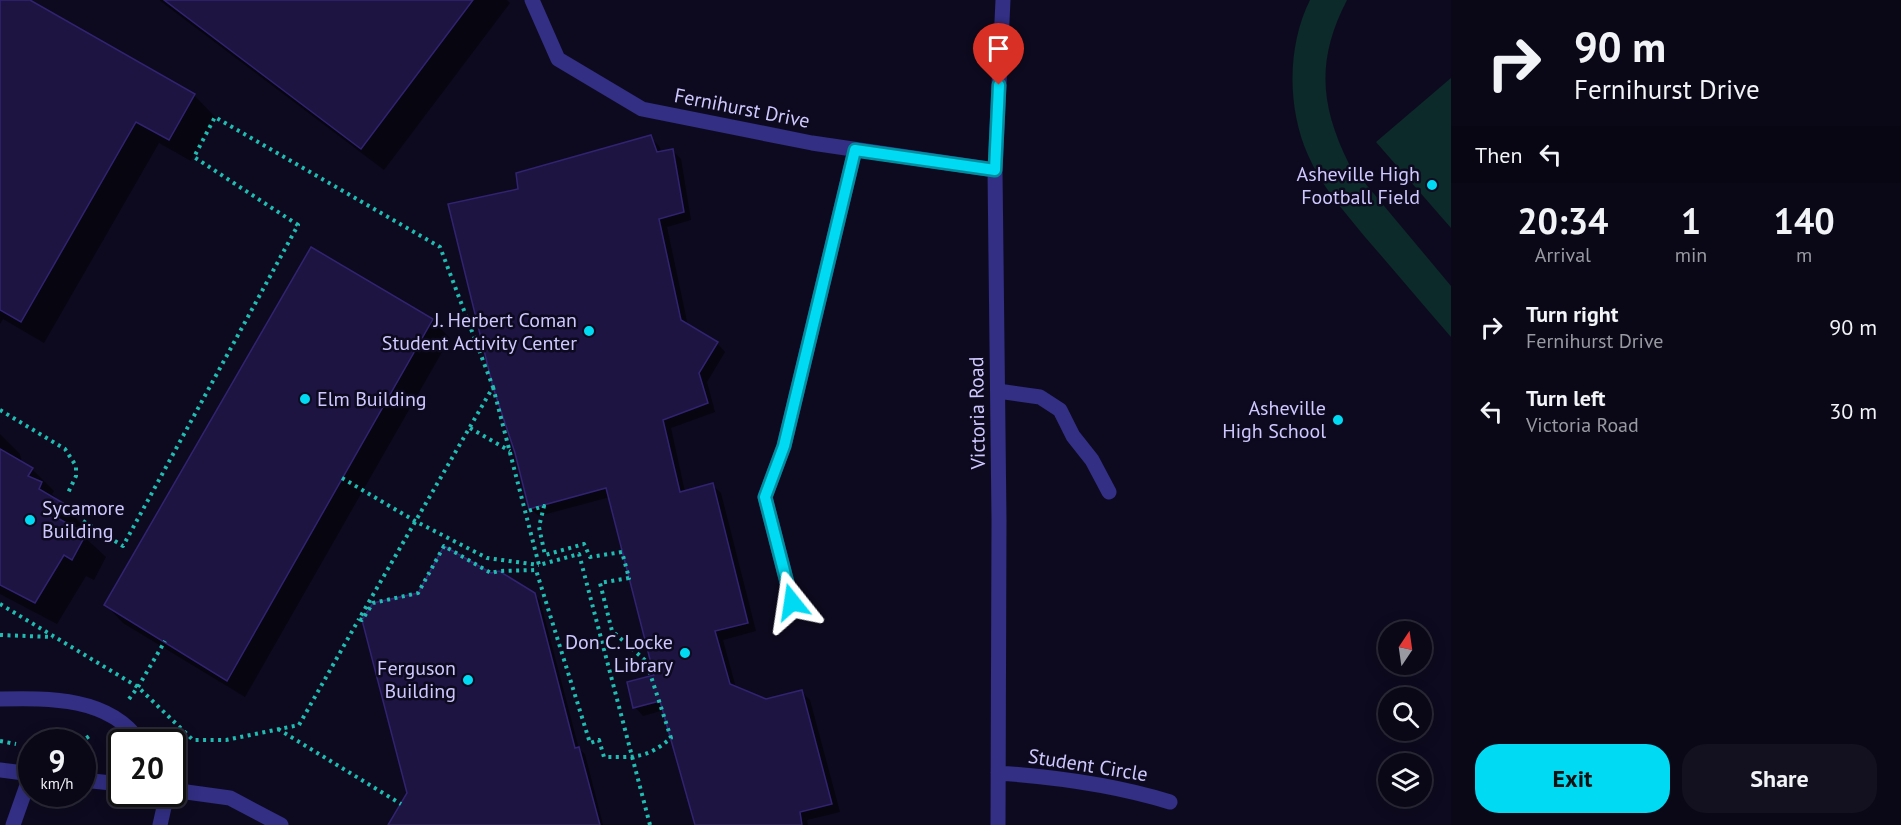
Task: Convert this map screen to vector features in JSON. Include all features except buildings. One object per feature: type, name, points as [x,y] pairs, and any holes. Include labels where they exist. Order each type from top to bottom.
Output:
[{"type":"street","name":"Fernihurst Drive","points":[[532,0],[558,58],[642,109],[812,143],[995,170]]},
{"type":"street","name":"Victoria Road","points":[[998,825],[998,391],[995,170],[1003,0]]},
{"type":"street","points":[[792,602],[765,497],[784,446],[855,150]]},
{"type":"street","points":[[998,391],[1040,397],[1051,402],[1060,410],[1073,436],[1092,460],[1109,492]]},
{"type":"street","points":[[0,699],[32,698],[90,705],[115,717],[128,729]]},
{"type":"street","points":[[0,770],[18,772]]},
{"type":"street","name":"Student Circle","points":[[998,773],[1086,783],[1170,802]]},
{"type":"street","points":[[186,792],[230,798],[281,825]]},
{"type":"street","points":[[14,825],[20,807]]},
{"type":"street","points":[[160,825],[164,807]]},
{"type":"path","points":[[83,521],[123,546],[298,225],[194,157],[215,117],[440,247],[493,387],[539,565]]},
{"type":"path","points":[[0,604],[138,687],[193,740],[226,740],[299,725],[493,387]]},
{"type":"path","points":[[0,410],[65,449],[76,466],[76,476],[67,495]]},
{"type":"path","points":[[470,428],[510,451]]},
{"type":"path","points":[[342,478],[487,558],[539,565],[579,554],[650,825]]},
{"type":"path","points":[[359,619],[362,620],[373,603],[418,593],[444,546],[491,573],[536,570],[590,743],[600,740],[604,757],[632,757],[654,752],[671,738],[646,661],[612,631],[600,583],[629,578],[622,552],[590,557],[584,544],[545,555],[539,527],[544,506],[525,512]]},
{"type":"path","points":[[0,635],[54,637]]},
{"type":"path","points":[[277,729],[401,804]]},
{"type":"green space","points":[[1310,0],[1347,0],[1330,43],[1326,63],[1327,102],[1332,122],[1349,164],[1451,286],[1451,337],[1341,208],[1319,177],[1308,155],[1296,117],[1292,77],[1297,37]]},
{"type":"green space","name":"Asheville High Football Field","points":[[1451,78],[1451,228],[1376,142]]},
{"type":"place","name":"Asheville High Football Field","points":[[1432,185]]},
{"type":"place","name":"J. Herbert Coman Student Activity Center","points":[[589,331]]},
{"type":"place","name":"Elm Building","points":[[305,399]]},
{"type":"place","name":"Asheville High School","points":[[1338,420]]},
{"type":"place","name":"Sycamore Building","points":[[30,520]]},
{"type":"place","name":"Don C. Locke Library","points":[[685,653]]},
{"type":"place","name":"Ferguson Building","points":[[468,680]]},
{"type":"route","points":[[792,602],[765,497],[784,446],[855,150],[995,170],[999,85]]}]
